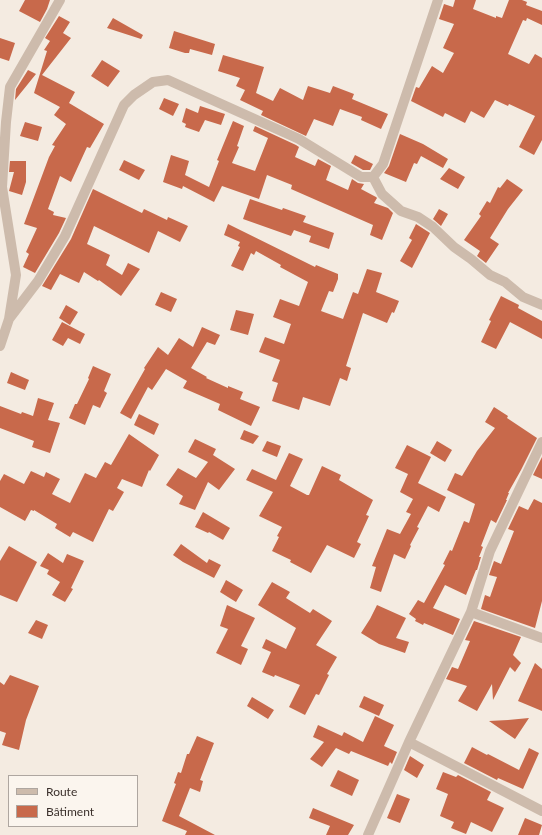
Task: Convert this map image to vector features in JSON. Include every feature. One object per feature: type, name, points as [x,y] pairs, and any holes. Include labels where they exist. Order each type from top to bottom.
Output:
[{"type":"street","points":[[0,346],[9,319],[16,275],[2,187],[10,87],[60,0]]},
{"type":"street","points":[[373,177],[383,164],[438,0]]},
{"type":"street","points":[[9,319],[38,281],[65,236],[124,105],[134,95],[153,82],[168,80],[299,139],[361,177],[373,177]]},
{"type":"street","points":[[373,177],[382,194],[401,211],[423,220],[490,275],[505,282],[523,297],[542,305]]},
{"type":"street","points":[[368,835],[409,742],[471,612],[490,551],[542,442]]},
{"type":"street","points":[[471,612],[542,638]]},
{"type":"street","points":[[409,742],[542,811]]},
{"type":"building","points":[[25,0],[50,0],[40,22],[19,11]]},
{"type":"building","points":[[455,0],[476,0],[473,9],[496,18],[496,16],[502,18],[509,0],[522,0],[527,2],[526,5],[542,11],[542,25],[527,18],[526,21],[523,20],[508,54],[529,64],[535,54],[542,58],[542,140],[534,155],[519,147],[535,116],[509,104],[508,106],[495,100],[484,118],[471,111],[465,123],[445,113],[443,117],[411,101],[416,87],[419,88],[432,66],[443,73],[454,53],[443,48],[454,24],[439,19],[444,4],[453,7]]},
{"type":"building","points":[[59,16],[70,22],[63,33],[71,38],[42,75],[75,92],[69,103],[104,124],[90,148],[87,147],[71,182],[60,176],[48,209],[54,212],[53,215],[66,218],[59,233],[35,273],[23,267],[29,254],[26,252],[37,228],[24,224],[49,157],[55,146],[52,145],[66,124],[54,115],[60,107],[34,93],[47,51],[44,50],[50,41],[45,38]]},
{"type":"building","points":[[113,18],[143,35],[141,39],[107,28]]},
{"type":"building","points":[[174,31],[215,44],[212,55],[190,49],[189,53],[185,53],[169,48]]},
{"type":"building","points":[[0,38],[15,43],[9,61],[0,58]]},
{"type":"building","points":[[223,55],[264,67],[256,93],[273,101],[280,88],[303,100],[308,86],[330,93],[333,86],[354,94],[352,99],[388,114],[381,129],[361,120],[362,117],[340,109],[333,126],[314,119],[306,136],[261,115],[263,111],[240,100],[245,90],[236,86],[240,78],[218,71]]},
{"type":"building","points":[[102,60],[120,71],[108,87],[91,76]]},
{"type":"building","points":[[28,70],[36,74],[15,100],[16,89]]},
{"type":"building","points":[[164,98],[179,104],[173,116],[159,109]]},
{"type":"building","points":[[200,106],[225,114],[221,125],[205,120],[199,132],[185,127],[186,124],[182,122],[186,108],[198,113]]},
{"type":"building","points":[[233,121],[244,126],[237,146],[239,147],[232,163],[255,171],[268,138],[253,131],[255,126],[296,145],[299,147],[295,157],[315,166],[318,159],[331,166],[326,180],[348,190],[352,179],[358,183],[364,184],[361,189],[377,198],[374,203],[388,208],[393,213],[382,240],[370,235],[373,225],[291,189],[292,185],[267,175],[259,199],[222,186],[214,202],[183,186],[182,189],[163,182],[171,155],[189,161],[185,175],[209,187],[219,161],[217,160]]},
{"type":"building","points":[[25,122],[42,127],[38,141],[20,136]]},
{"type":"building","points":[[400,134],[423,144],[448,159],[443,168],[421,156],[417,164],[414,163],[406,182],[384,173],[389,166]]},
{"type":"building","points":[[355,155],[373,164],[370,170],[363,170],[351,163]]},
{"type":"building","points":[[124,160],[145,170],[139,180],[119,170]]},
{"type":"building","points":[[10,161],[26,161],[26,182],[22,195],[9,191],[14,172],[9,172]]},
{"type":"building","points":[[449,168],[465,177],[458,189],[440,179]]},
{"type":"building","points":[[507,179],[523,190],[508,209],[490,238],[499,244],[486,263],[477,256],[480,251],[464,240],[481,216],[479,214],[487,201],[490,203],[498,187],[500,188]]},
{"type":"building","points":[[93,189],[142,213],[144,209],[167,220],[168,217],[188,226],[180,242],[158,231],[149,253],[94,226],[87,244],[110,255],[106,265],[122,275],[128,263],[140,269],[121,296],[99,280],[98,281],[84,272],[79,283],[60,274],[51,290],[42,286],[71,239]]},
{"type":"building","points":[[250,199],[282,210],[283,208],[306,216],[303,222],[334,233],[329,249],[309,242],[311,236],[294,230],[291,236],[243,219]]},
{"type":"building","points":[[439,209],[448,214],[441,226],[433,219]]},
{"type":"building","points":[[228,224],[315,267],[316,265],[338,274],[338,279],[333,292],[329,291],[321,311],[343,319],[353,292],[358,294],[367,269],[382,273],[376,292],[399,301],[394,313],[392,312],[387,323],[363,313],[346,366],[351,368],[347,381],[340,378],[330,406],[303,397],[299,410],[272,401],[278,383],[272,381],[280,360],[259,352],[265,337],[284,344],[291,324],[273,317],[280,299],[299,306],[308,282],[280,267],[281,265],[256,251],[254,255],[251,253],[243,271],[231,266],[240,247],[238,246],[240,242],[224,235]]},
{"type":"building","points":[[416,224],[430,233],[412,268],[400,261],[412,240],[409,238]]},
{"type":"building","points":[[161,292],[177,299],[171,312],[155,305]]},
{"type":"building","points":[[501,296],[519,305],[518,308],[542,321],[542,339],[510,322],[496,349],[481,342],[491,321],[489,320]]},
{"type":"building","points":[[66,305],[78,312],[70,325],[59,318]]},
{"type":"building","points":[[236,310],[254,314],[248,335],[230,330]]},
{"type":"building","points":[[62,322],[85,334],[80,344],[68,338],[63,346],[52,340]]},
{"type":"building","points":[[202,327],[220,335],[215,345],[207,342],[191,368],[207,377],[206,378],[228,388],[228,386],[243,392],[240,399],[260,407],[251,426],[218,410],[220,404],[183,388],[187,381],[166,369],[152,390],[148,387],[131,419],[120,413],[145,369],[144,368],[158,347],[168,355],[179,338],[193,347]]},
{"type":"building","points":[[93,366],[111,374],[104,391],[107,393],[100,408],[93,405],[85,425],[69,418],[89,379],[88,378]]},
{"type":"building","points":[[11,372],[29,380],[25,390],[7,383]]},
{"type":"building","points":[[38,398],[54,403],[48,420],[60,423],[50,453],[32,447],[34,441],[0,428],[0,406],[21,414],[22,412],[33,416]]},
{"type":"building","points":[[494,407],[508,416],[507,418],[537,438],[508,493],[507,500],[496,523],[491,520],[481,546],[483,547],[479,557],[481,557],[477,570],[466,595],[445,585],[433,608],[460,619],[453,635],[424,623],[423,625],[415,621],[416,619],[409,614],[418,600],[424,603],[445,565],[443,564],[450,550],[452,551],[464,521],[469,523],[475,504],[447,490],[455,473],[462,476],[477,451],[495,428],[485,422]]},
{"type":"building","points":[[139,414],[159,424],[154,435],[134,425]]},
{"type":"building","points":[[244,430],[259,436],[253,444],[240,439]]},
{"type":"building","points":[[129,434],[159,455],[150,471],[149,470],[142,487],[122,479],[117,488],[124,492],[113,511],[109,509],[93,542],[73,532],[70,537],[55,528],[57,524],[34,510],[31,510],[25,521],[0,507],[0,481],[4,474],[24,484],[31,471],[44,477],[46,472],[60,479],[52,494],[70,503],[85,473],[96,478],[105,462],[111,465]]},
{"type":"building","points":[[195,439],[216,449],[213,455],[235,469],[219,490],[208,482],[195,510],[179,504],[183,496],[166,485],[178,468],[196,478],[208,462],[188,452]]},
{"type":"building","points":[[267,441],[281,446],[277,457],[262,451]]},
{"type":"building","points":[[437,441],[452,450],[445,462],[430,453]]},
{"type":"building","points":[[407,445],[431,457],[418,483],[446,497],[439,512],[428,506],[417,527],[419,528],[410,545],[411,546],[405,559],[394,554],[381,592],[370,588],[376,567],[372,566],[387,529],[400,534],[411,514],[406,512],[413,499],[400,492],[408,474],[395,468]]},
{"type":"building","points":[[289,453],[303,459],[290,486],[309,495],[322,466],[341,475],[339,480],[373,500],[366,515],[369,516],[357,542],[361,544],[354,558],[327,545],[311,573],[290,562],[291,560],[272,551],[282,527],[259,516],[273,492],[246,480],[252,469],[276,480]]},
{"type":"building","points":[[542,457],[542,479],[533,475]]},
{"type":"building","points":[[534,499],[542,503],[542,601],[535,628],[481,609],[485,595],[490,597],[497,577],[489,575],[494,561],[501,564],[514,531],[508,529],[519,506],[528,510]]},
{"type":"building","points":[[203,512],[230,528],[223,540],[209,532],[208,533],[195,527]]},
{"type":"building","points":[[181,544],[207,563],[209,559],[221,565],[214,578],[183,562],[173,555]]},
{"type":"building","points":[[9,546],[37,562],[17,602],[0,595],[0,561]]},
{"type":"building","points":[[48,553],[63,563],[67,554],[84,561],[71,588],[73,589],[65,602],[52,595],[60,582],[47,574],[49,570],[40,566]]},
{"type":"building","points":[[226,580],[243,590],[236,602],[220,592]]},
{"type":"building","points":[[272,582],[290,592],[286,598],[310,613],[313,609],[332,621],[316,645],[337,657],[327,674],[329,675],[319,695],[316,694],[305,715],[289,707],[300,685],[275,675],[274,677],[262,672],[271,652],[262,648],[266,639],[286,649],[296,628],[258,605]]},
{"type":"building","points":[[227,605],[255,618],[241,646],[248,649],[241,665],[216,653],[228,629],[220,626]]},
{"type":"building","points":[[377,605],[406,618],[396,638],[409,642],[405,653],[379,644],[361,633]]},
{"type":"building","points":[[36,620],[48,625],[42,639],[28,633]]},
{"type":"building","points":[[474,621],[521,637],[513,655],[521,663],[515,672],[510,667],[493,700],[492,684],[477,711],[458,701],[467,686],[446,679],[452,667],[458,669],[470,641],[465,640]]},
{"type":"building","points":[[535,663],[542,669],[542,711],[518,701]]},
{"type":"building","points":[[10,675],[39,686],[26,720],[19,750],[2,745],[6,733],[0,731],[0,682],[4,685]]},
{"type":"building","points":[[364,696],[384,705],[379,716],[359,707]]},
{"type":"building","points":[[252,697],[274,710],[268,719],[247,706]]},
{"type":"building","points":[[375,716],[394,725],[384,746],[397,752],[392,764],[390,762],[388,766],[351,751],[349,754],[336,748],[322,767],[310,759],[324,742],[313,737],[318,725],[342,736],[344,732],[363,742]]},
{"type":"building","points":[[529,718],[515,739],[489,721],[508,720]]},
{"type":"building","points":[[197,736],[214,743],[200,780],[203,781],[200,792],[190,788],[179,816],[215,835],[185,835],[187,831],[162,821],[176,784],[174,783],[178,772],[181,773],[187,754],[189,754]]},
{"type":"building","points":[[472,747],[519,770],[529,748],[539,753],[523,789],[498,778],[497,780],[464,763]]},
{"type":"building","points":[[410,756],[424,765],[417,778],[404,770]]},
{"type":"building","points":[[338,770],[359,780],[352,796],[330,786]]},
{"type":"building","points":[[443,772],[456,777],[458,775],[491,792],[487,800],[504,808],[492,832],[471,822],[466,834],[451,828],[454,822],[440,816],[448,794],[436,789]]},
{"type":"building","points":[[397,794],[410,799],[400,823],[387,818]]},
{"type":"building","points":[[313,808],[354,825],[348,835],[326,835],[330,826],[309,818]]},
{"type":"building","points":[[525,818],[542,825],[539,835],[518,835]]}]
